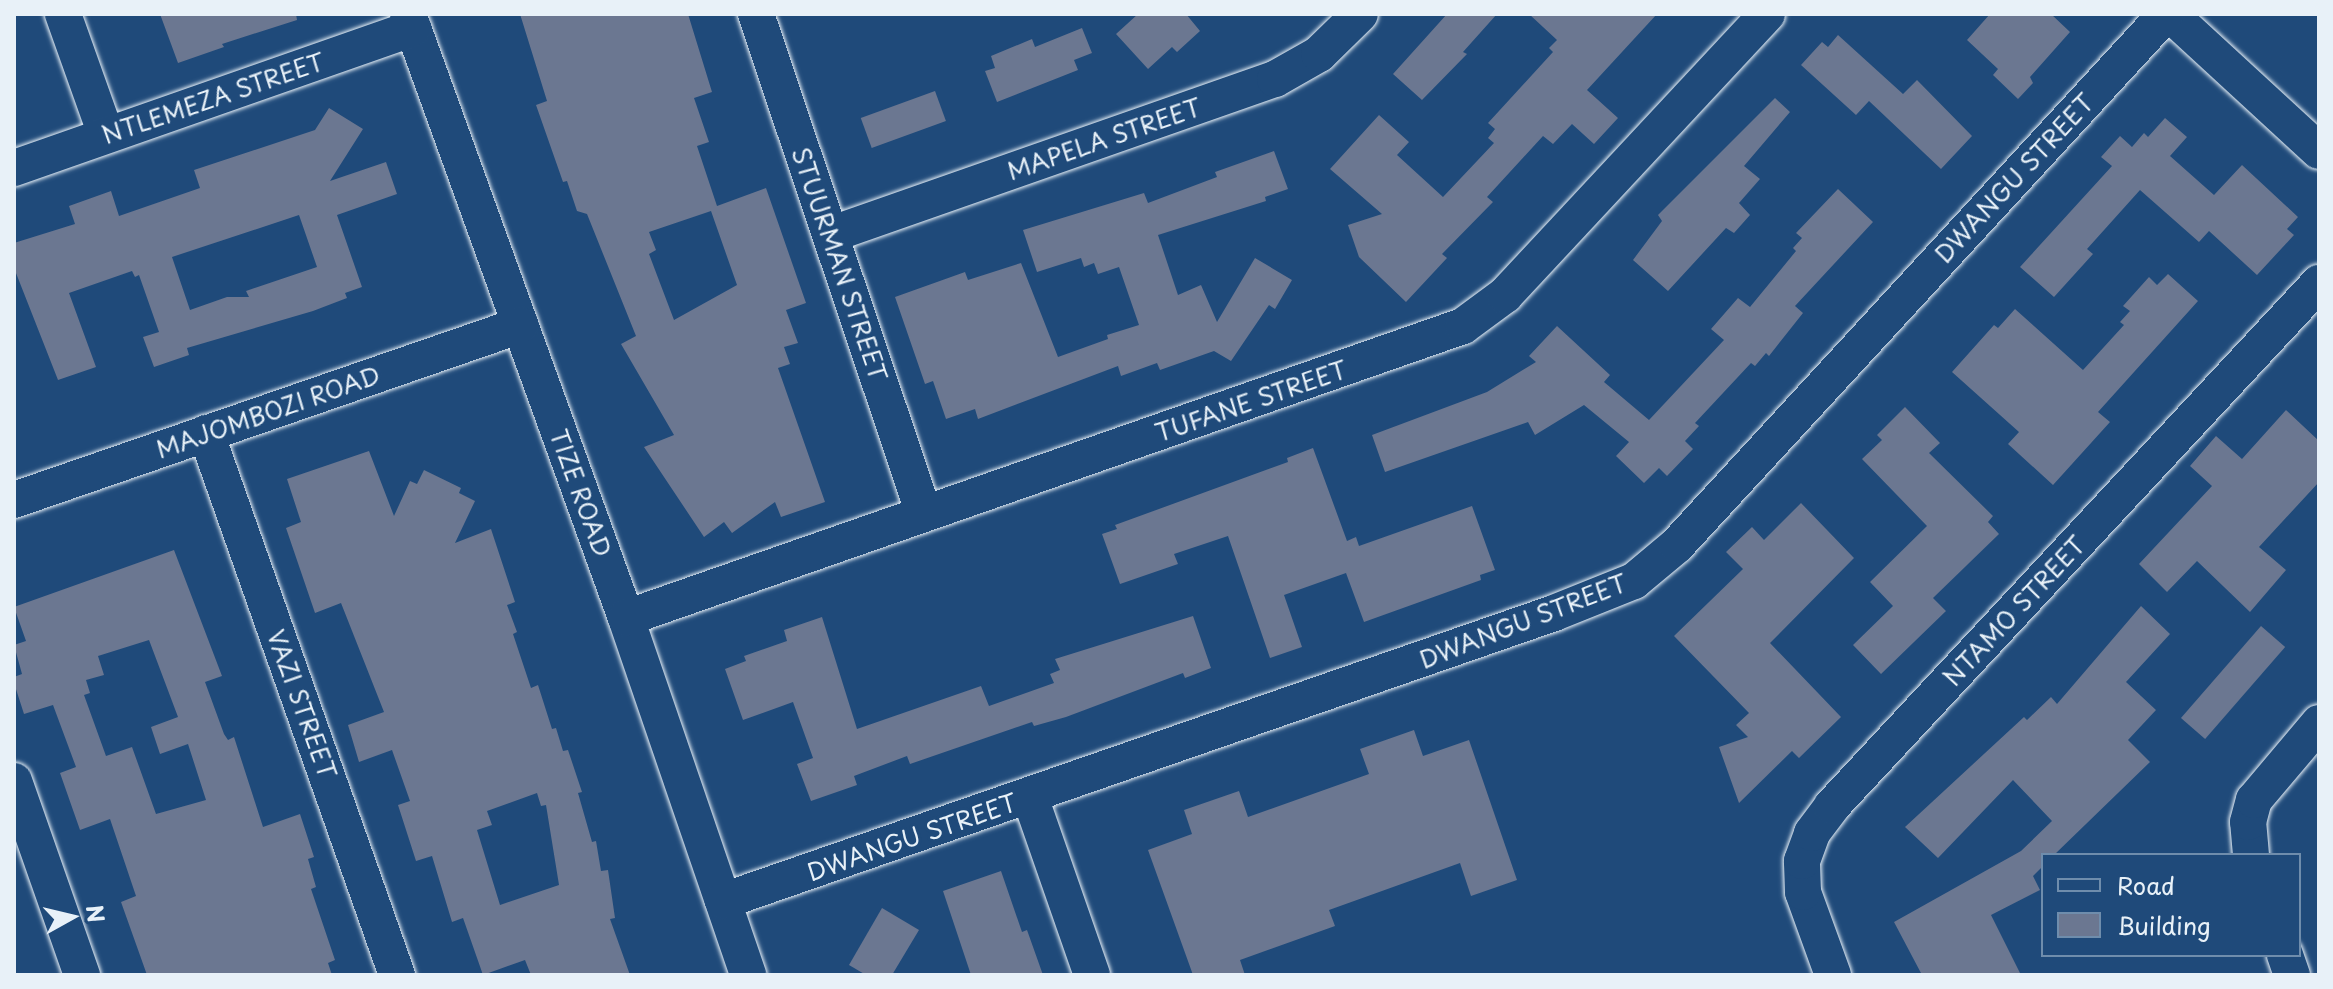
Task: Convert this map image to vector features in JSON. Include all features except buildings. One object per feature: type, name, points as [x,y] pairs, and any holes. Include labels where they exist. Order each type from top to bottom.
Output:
[{"type":"street","points":[[63,14],[106,135]]},
{"type":"street","name":"STUURMAN STREET","points":[[756,14],[924,514]]},
{"type":"street","name":"MAPELA STREET","points":[[832,234],[1275,79],[1319,54],[1360,14]]},
{"type":"street","name":"TUFANE STREET","points":[[626,618],[1463,326],[1505,295],[1767,14]]},
{"type":"street","points":[[2168,14],[2319,151]]},
{"type":"street","name":"DWANGU STREET","points":[[723,901],[1554,613],[1634,581],[1677,545],[2168,14]]},
{"type":"street","name":"NTLEMEZA STREET","points":[[14,168],[411,21]]},
{"type":"street","name":"TIZE ROAD","points":[[411,21],[626,618],[748,975]]},
{"type":"street","name":"NTAMO STREET","points":[[1833,975],[1803,892],[1802,861],[1812,833],[1832,806],[2319,283]]},
{"type":"street","name":"MAJOMBOZI ROAD","points":[[14,500],[521,325]]},
{"type":"street","name":"VAZI STREET","points":[[206,433],[397,975]]},
{"type":"street","points":[[2251,853],[2248,822],[2254,800],[2319,723]]},
{"type":"street","points":[[14,781],[82,975]]},
{"type":"street","points":[[1030,797],[1092,975]]}]
